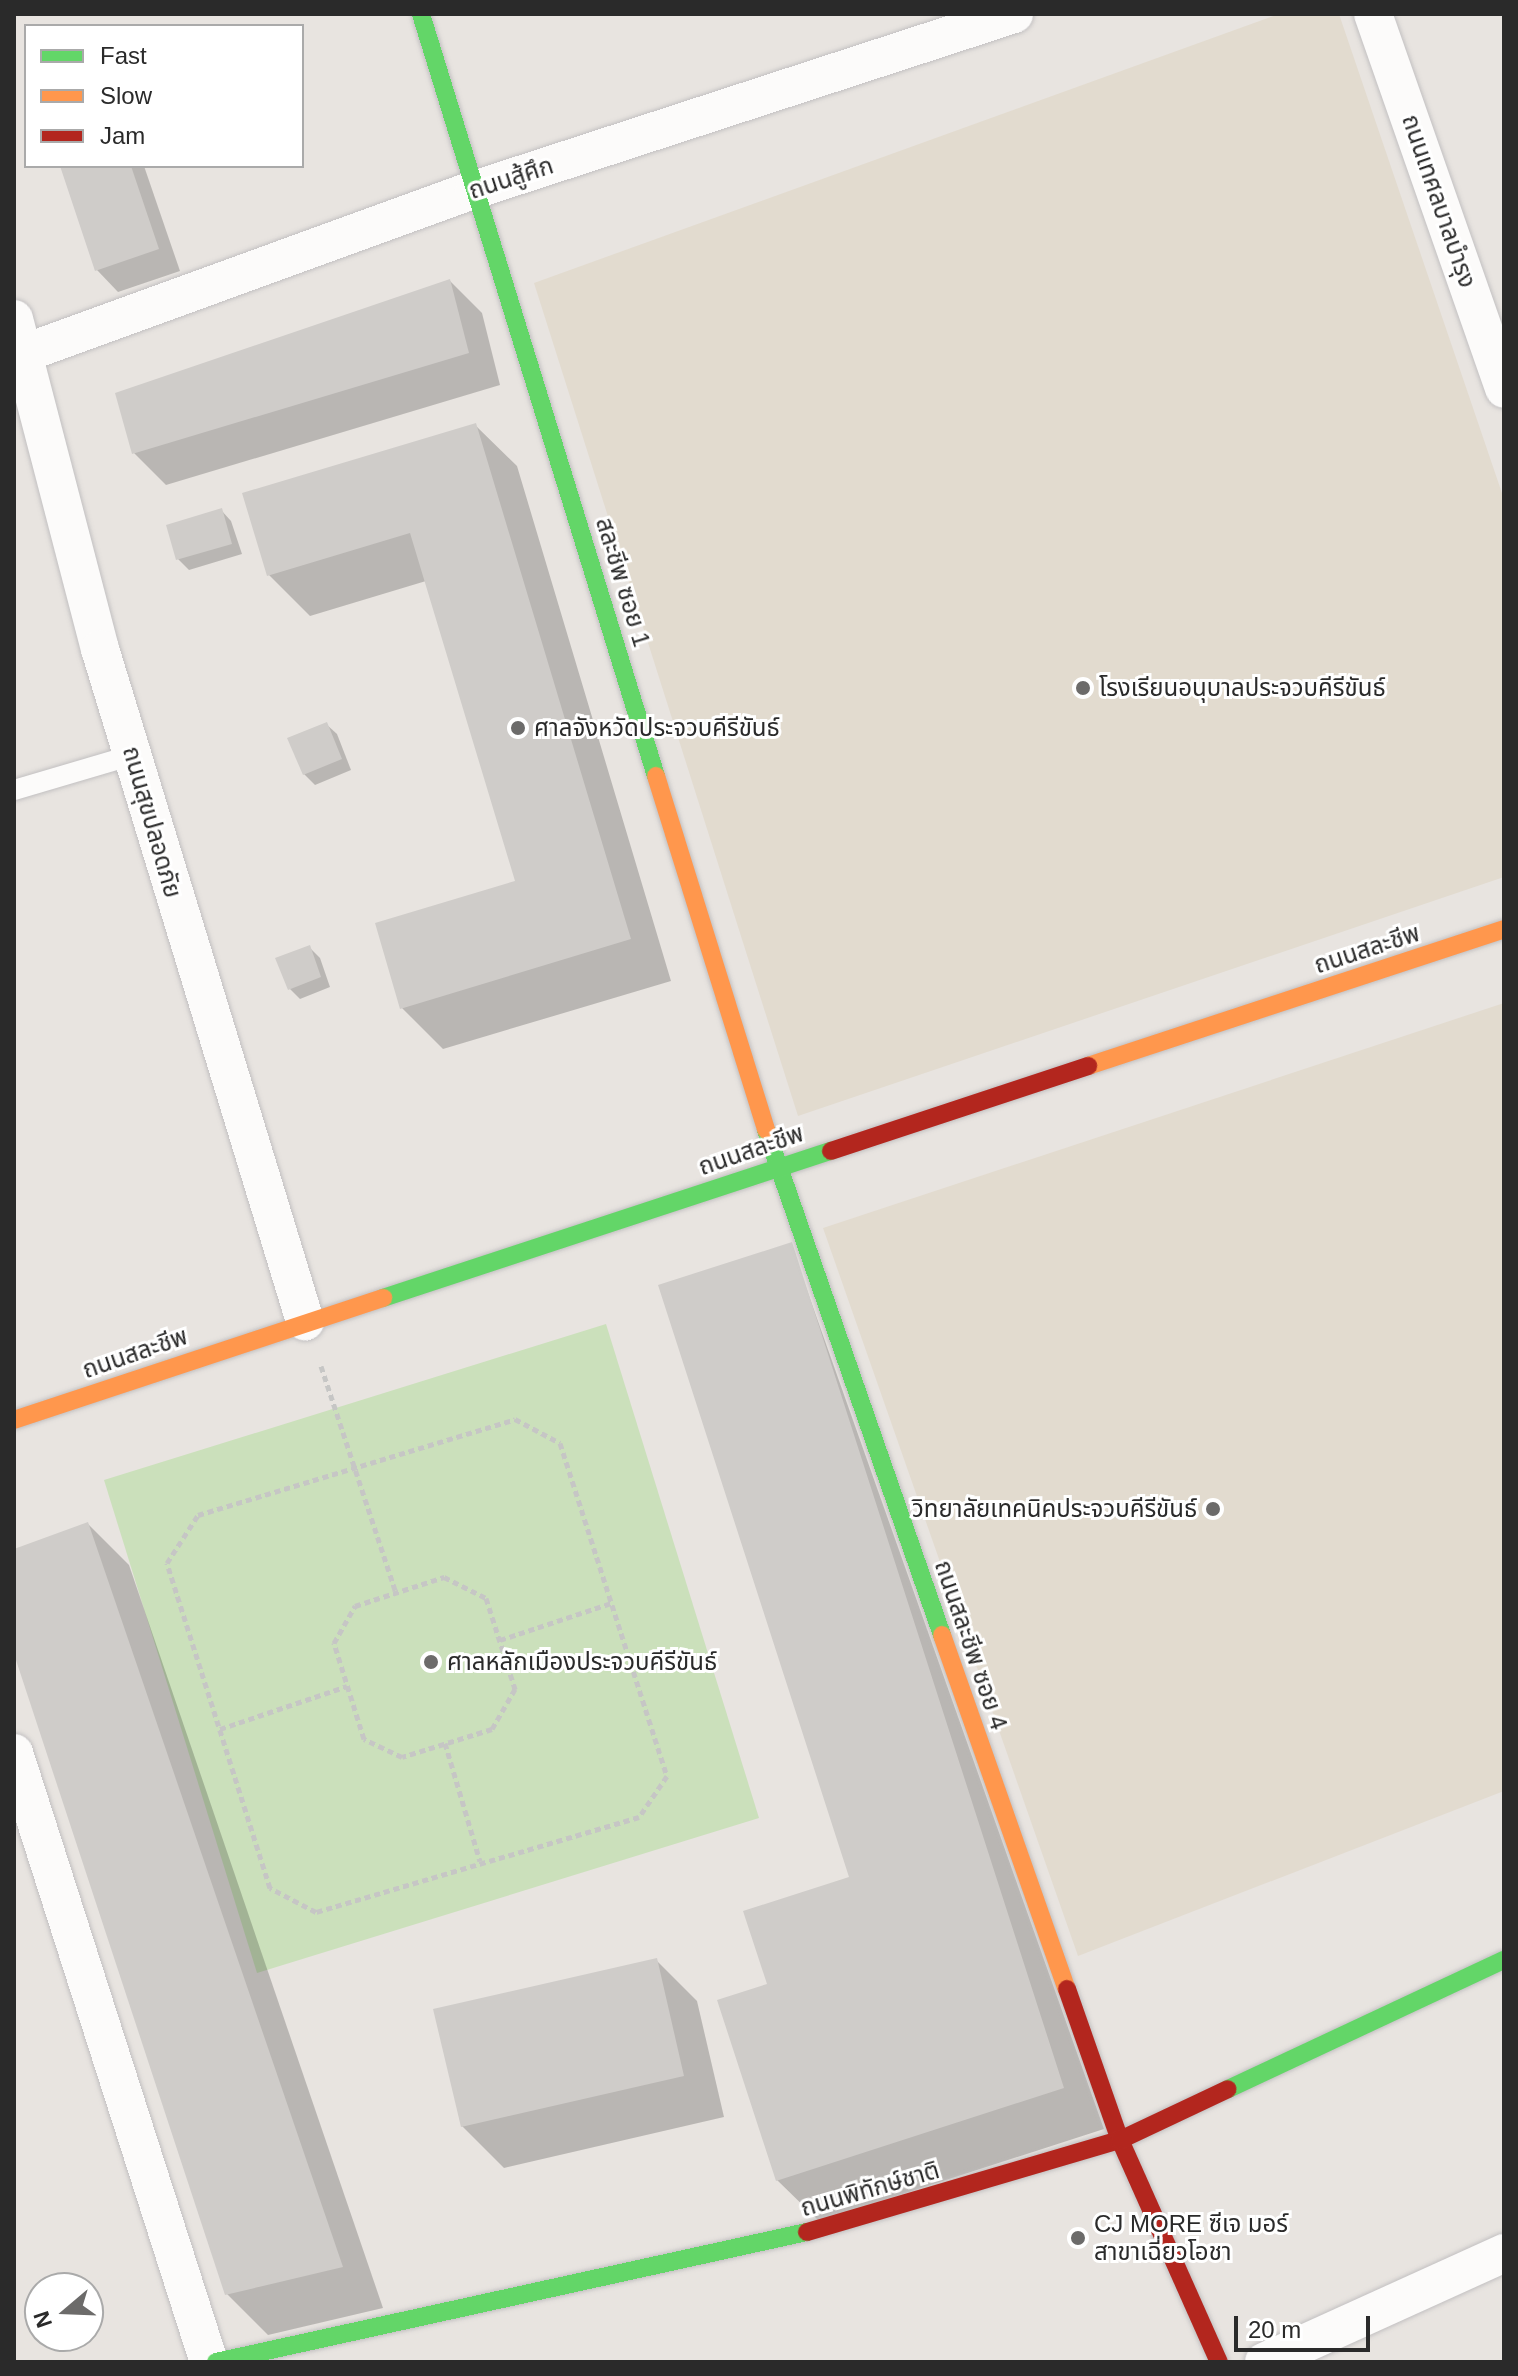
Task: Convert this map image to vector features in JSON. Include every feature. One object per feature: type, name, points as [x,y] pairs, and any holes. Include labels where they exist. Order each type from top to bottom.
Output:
[{"type":"street","name":"สละชีพ ซอย 1","points":[[421,14],[777,1166]]},
{"type":"street","name":"ถนนสู้ศึก","points":[[17,344],[474,190],[1014,14]]},
{"type":"street","name":"ถนนเทศลบาลบำรุง","points":[[1373,14],[1504,389]]},
{"type":"street","name":"ถนนสุขปลอดภัย","points":[[17,344],[100,649],[305,1321]]},
{"type":"street","name":"ถนนสละชีพ","points":[[14,1420],[305,1321],[612,1225],[777,1166],[1504,929]]},
{"type":"street","name":"ถนนสละชีพ ซอย 4","points":[[777,1166],[1120,2140],[1219,2362]]},
{"type":"street","points":[[14,1753],[209,2362]]},
{"type":"street","name":"ถนนพิทักษ์ชาติ","points":[[216,2362],[813,2231],[1120,2140],[1504,1960]]},
{"type":"street","points":[[1264,2362],[1504,2253]]},
{"type":"lane","points":[[14,790],[133,755]]},
{"type":"path","points":[[305,1321],[357,1467],[396,1593]]},
{"type":"path","points":[[515,1419],[560,1443],[667,1776],[639,1817],[480,1861],[316,1912],[270,1888],[167,1563],[198,1515],[357,1467],[515,1419]]},
{"type":"path","points":[[444,1577],[486,1598],[500,1640],[515,1689],[492,1729],[402,1757],[364,1739],[334,1643],[355,1606],[444,1577]]},
{"type":"path","points":[[500,1640],[611,1603]]},
{"type":"path","points":[[220,1729],[347,1686]]},
{"type":"path","points":[[445,1743],[480,1861]]},
{"type":"shaded area","name":"โรงเรียนอนุบาลประจวบคีรีขันธ์","points":[[1279,14],[1339,14],[1504,499],[1504,877],[798,1116],[534,283]]},
{"type":"shaded area","name":"วิทยาลัยเทคนิคประจวบคีรีขันธ์","points":[[1504,1003],[1504,1791],[1078,1956],[823,1228]]},
{"type":"green space","points":[[606,1324],[759,1818],[257,1973],[104,1480]]},
{"type":"building","points":[[61,168],[132,168],[159,249],[95,271]]},
{"type":"building","points":[[450,279],[469,353],[132,454],[115,393]]},
{"type":"building","name":"ศาลจังหวัดประจวบคีรีขันธ์","points":[[476,423],[631,939],[400,1009],[375,923],[515,881],[410,533],[267,576],[242,493]]},
{"type":"building","points":[[222,508],[232,544],[176,560],[166,525]]},
{"type":"building","points":[[327,722],[342,759],[303,775],[287,738]]},
{"type":"building","points":[[310,945],[321,977],[288,990],[275,958]]},
{"type":"building","points":[[792,1242],[1064,2088],[776,2181],[717,2000],[767,1984],[743,1911],[849,1877],[658,1285]]},
{"type":"building","points":[[88,1522],[343,2267],[225,2295],[14,1654],[14,1549]]},
{"type":"building","points":[[657,1958],[684,2076],[461,2127],[433,2009]]},
{"type":"traffic: fast","points":[[421,14],[656,776]]},
{"type":"traffic: fast","points":[[766,1130],[942,1635]]},
{"type":"traffic: fast","points":[[383,1298],[831,1151]]},
{"type":"traffic: fast","points":[[1228,2089],[1504,1960]]},
{"type":"traffic: fast","points":[[216,2362],[807,2232]]},
{"type":"traffic: slow","points":[[656,776],[766,1130]]},
{"type":"traffic: slow","points":[[1088,1066],[1504,929]]},
{"type":"traffic: slow","points":[[14,1420],[383,1298]]},
{"type":"traffic: slow","points":[[942,1635],[1067,1989]]},
{"type":"traffic: jam","points":[[831,1151],[1088,1066]]},
{"type":"traffic: jam","points":[[1067,1989],[1120,2140],[1219,2362]]},
{"type":"traffic: jam","points":[[807,2232],[1120,2140],[1228,2089]]},
{"type":"place","name":"โรงเรียนอนุบาลประจวบคีรีขันธ์","points":[[1083,688]]},
{"type":"place","name":"ศาลจังหวัดประจวบคีรีขันธ์","points":[[518,728]]},
{"type":"place","name":"วิทยาลัยเทคนิคประจวบคีรีขันธ์","points":[[1213,1509]]},
{"type":"place","name":"ศาลหลักเมืองประจวบคีรีขันธ์","points":[[431,1662]]},
{"type":"place","name":"CJ MORE ซีเจ มอร์ สาขาเฉี่ยวโอชา","points":[[1078,2238]]}]
